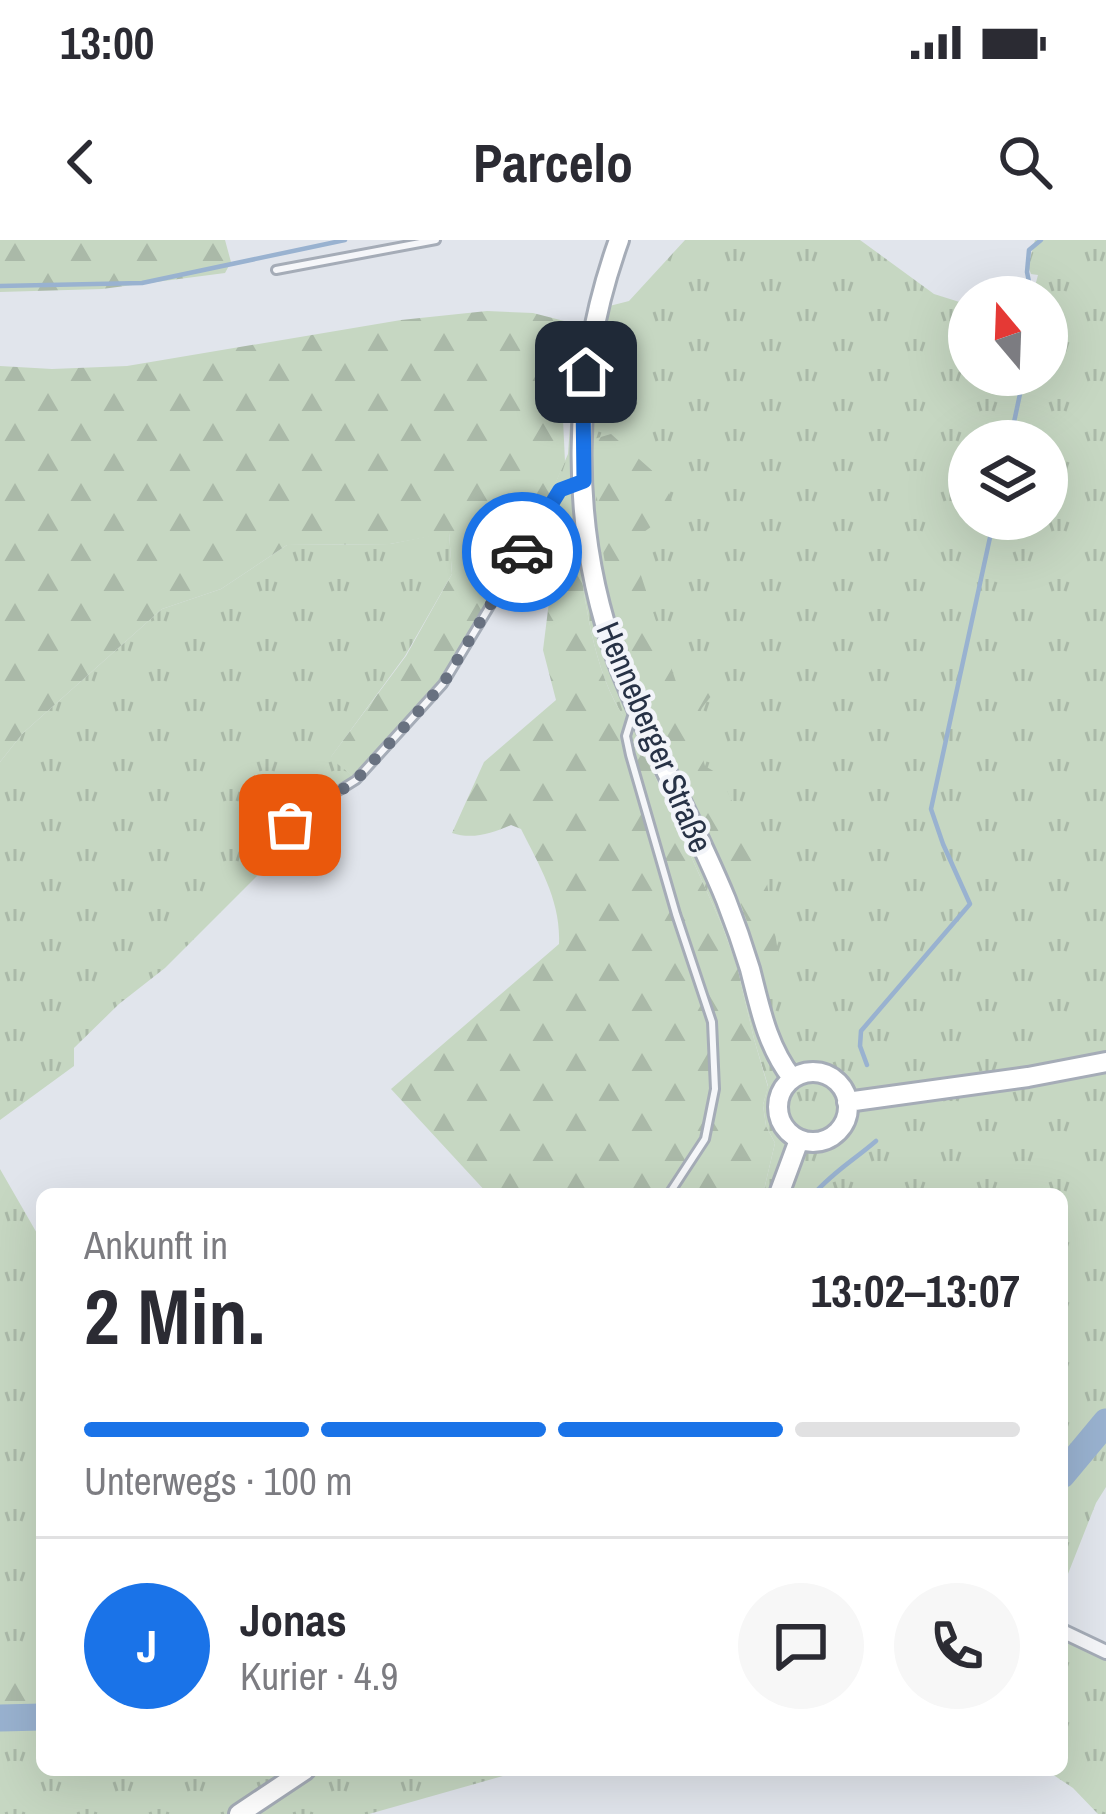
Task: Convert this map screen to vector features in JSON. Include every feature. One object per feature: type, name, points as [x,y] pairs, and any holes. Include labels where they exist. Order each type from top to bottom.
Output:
[{"type":"main road","name":"Henneberger Straße","points":[[619,240],[600,297],[583,398],[588,539],[602,614],[636,704],[727,903],[763,1022],[792,1078]]},
{"type":"main road","points":[[848,1102],[1106,1062]]},
{"type":"main road","points":[[812,1072],[828,1076],[848,1102],[838,1131],[818,1142],[799,1140],[785,1129],[778,1114],[781,1092],[792,1078],[812,1072]]},
{"type":"main road","points":[[781,1188],[799,1140]]},
{"type":"main road","points":[[239,1814],[296,1776]]},
{"type":"street","points":[[1068,1634],[1106,1652]]},
{"type":"lane","points":[[276,270],[436,240]]},
{"type":"lane","points":[[290,849],[285,832],[290,825],[356,780],[443,684],[560,490],[584,481]]},
{"type":"lane","points":[[636,704],[626,736],[630,755],[712,1022],[715,1089],[705,1139],[673,1188]]},
{"type":"green space","points":[[0,240],[225,240],[231,262],[225,273],[102,289],[0,292]]},
{"type":"green space","points":[[685,240],[860,240],[934,294],[948,298],[948,396],[1068,396],[1068,276],[1038,276],[1028,266],[1035,240],[1106,240],[1106,1487],[1068,1574],[1068,1188],[764,1188],[775,1143],[763,1105],[768,1086],[737,966],[635,732],[605,679],[586,605],[573,505],[543,511],[568,454],[586,312],[629,301]]},
{"type":"green space","points":[[487,311],[533,313],[576,324],[563,419],[565,462],[543,511],[438,682],[354,777],[330,758],[406,656],[452,574],[449,533],[390,544],[287,545],[221,589],[162,609],[23,733],[0,762],[0,366],[127,366],[401,320]]},
{"type":"green space","points":[[611,434],[666,483],[673,505],[630,542],[679,691],[715,683],[699,715],[699,744],[705,766],[720,775],[766,877],[782,977],[763,975],[727,870],[648,699],[621,628],[604,558],[595,463],[594,439]]},
{"type":"green space","points":[[573,504],[586,605],[605,679],[635,732],[737,966],[768,1087],[763,1105],[766,1126],[775,1143],[764,1188],[482,1188],[391,1089],[559,944],[553,899],[521,829],[511,825],[475,836],[452,833],[484,762],[556,700],[543,650],[561,506]]},
{"type":"green space","points":[[449,532],[452,574],[405,656],[331,757],[354,777],[284,818],[272,843],[274,859],[165,968],[74,1048],[74,1066],[0,1120],[0,762],[23,733],[162,609],[221,589],[287,545],[390,544]]},
{"type":"green space","points":[[0,1169],[36,1232],[36,1776],[503,1776],[369,1814],[0,1814]]},
{"type":"green space","points":[[1106,1403],[1106,1439],[1068,1499],[1068,1434]]},
{"type":"green space","points":[[1068,1639],[1106,1657],[1106,1814],[1098,1814],[1055,1776],[1068,1776]]},
{"type":"green space","points":[[0,1681],[36,1681],[36,1735],[0,1740]]},
{"type":"waterway","points":[[0,286],[142,283],[345,240]]},
{"type":"waterway","points":[[1028,276],[1029,250],[1041,240]]},
{"type":"waterway","points":[[1014,420],[1020,396]]},
{"type":"waterway","points":[[867,1065],[861,1031],[970,904],[931,809],[989,540]]},
{"type":"waterway","points":[[820,1188],[876,1141]]},
{"type":"waterway","points":[[1068,1468],[1106,1422]]},
{"type":"waterway","points":[[0,1718],[36,1717]]},
{"type":"way so far","points":[[290,825],[356,780],[443,684],[522,552]]},
{"type":"route","points":[[522,552],[560,490],[584,481],[586,372]]}]
